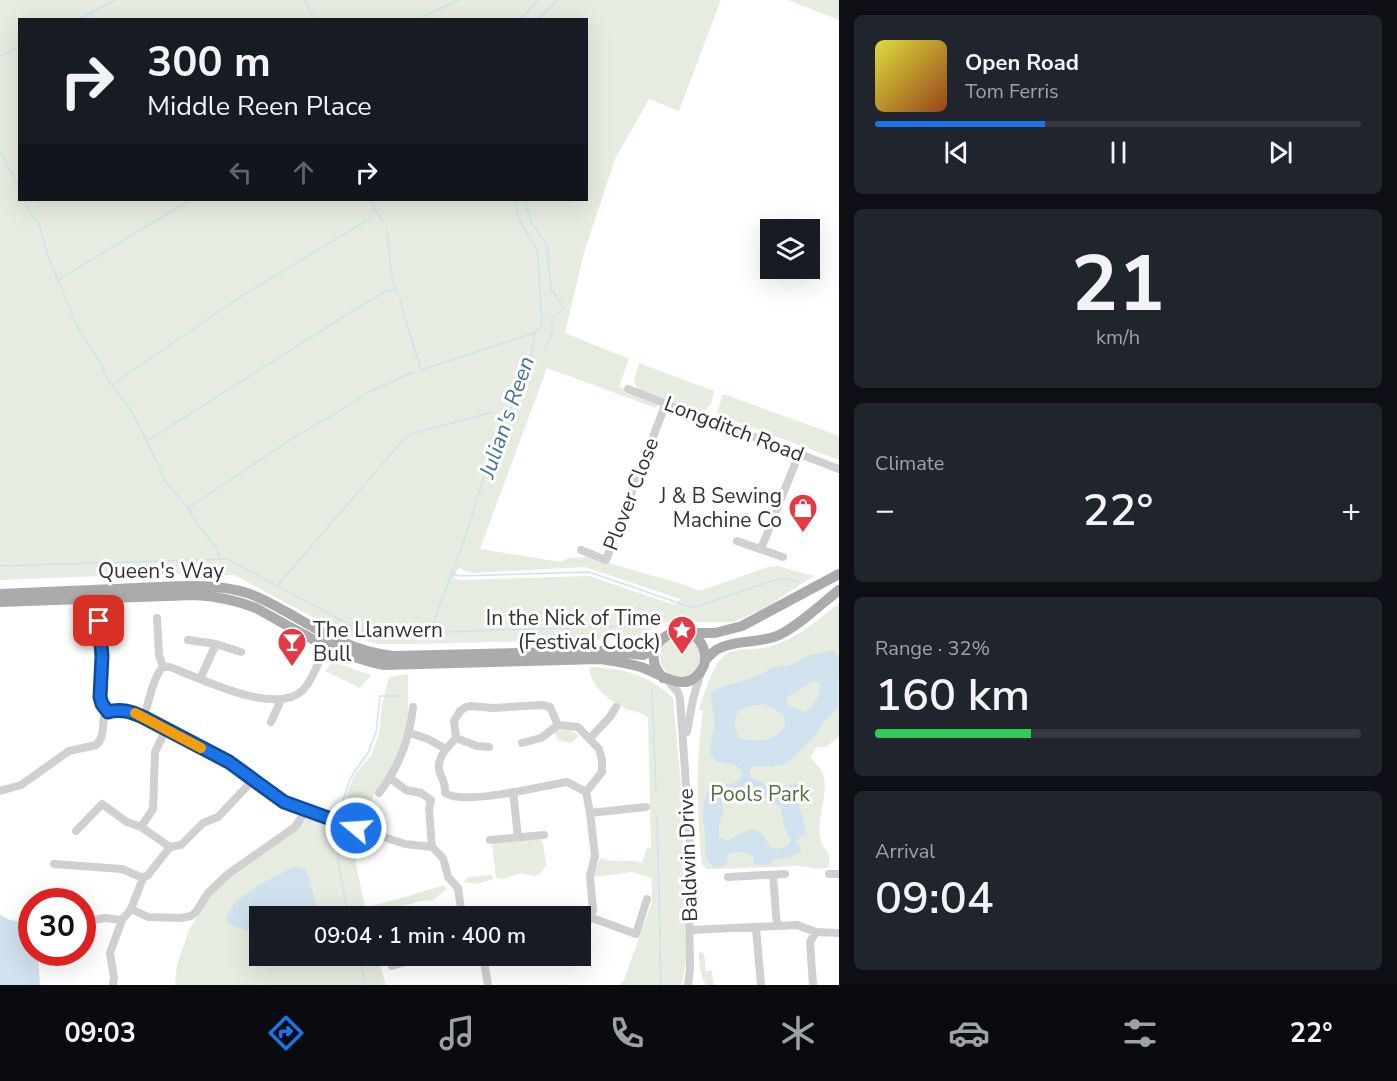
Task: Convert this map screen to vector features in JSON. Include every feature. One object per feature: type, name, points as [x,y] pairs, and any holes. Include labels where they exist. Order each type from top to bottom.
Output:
[{"type":"main road","name":"Queen's Way","points":[[0,594],[180,586],[220,587],[264,599],[328,642],[393,656],[604,651],[643,655],[651,651],[661,639],[674,632],[715,633],[742,626],[839,574]]},
{"type":"main road","name":"Queen's Way","points":[[0,602],[213,596],[242,602],[362,660],[384,665],[600,659],[630,664],[665,679],[685,683],[692,680],[720,648],[766,641],[779,635],[839,590]]},
{"type":"main road","points":[[687,633],[699,640],[703,646],[704,665]]},
{"type":"main road","points":[[661,639],[654,659],[655,666],[665,679]]},
{"type":"street","name":"Longditch Road","points":[[628,389],[839,469]]},
{"type":"street","name":"Plover Close","points":[[581,550],[606,560],[666,403]]},
{"type":"street","points":[[761,549],[799,454]]},
{"type":"street","points":[[737,540],[783,557]]},
{"type":"street","points":[[157,618],[159,655],[163,667]]},
{"type":"street","points":[[99,621],[102,656],[100,697],[108,712]]},
{"type":"street","points":[[188,640],[216,644],[241,652]]},
{"type":"street","points":[[163,667],[170,667],[252,696],[281,700],[290,698],[304,688],[328,642]]},
{"type":"street","points":[[200,679],[216,644]]},
{"type":"street","points":[[685,741],[693,699],[704,665]]},
{"type":"street","points":[[143,717],[151,699],[156,678],[163,667]]},
{"type":"street","points":[[665,679],[678,692],[681,699],[685,741]]},
{"type":"street","points":[[270,722],[281,700]]},
{"type":"street","points":[[456,738],[454,726],[456,716],[460,711],[471,706],[493,708],[546,705],[553,711],[558,725]]},
{"type":"street","points":[[380,793],[390,778],[410,733],[414,707]]},
{"type":"street","points":[[590,738],[616,707]]},
{"type":"street","points":[[0,791],[21,785],[69,751],[90,747],[97,743],[101,736],[103,719],[108,712],[128,711],[229,762],[284,802],[405,844],[432,847],[443,858],[448,877],[459,891],[461,906]]},
{"type":"street","points":[[522,742],[541,738],[558,725],[574,726],[590,738],[599,748],[603,767],[600,776],[586,792]]},
{"type":"street","points":[[141,827],[153,809],[155,752],[166,729]]},
{"type":"street","points":[[410,733],[428,739],[446,749]]},
{"type":"street","points":[[456,738],[477,746],[489,747]]},
{"type":"street","points":[[445,793],[445,783],[439,766],[446,749],[456,738]]},
{"type":"street","name":"Baldwin Drive","points":[[685,741],[692,872],[689,892],[691,930],[688,985]]},
{"type":"street","points":[[390,778],[406,790],[421,793],[431,800]]},
{"type":"street","points":[[113,985],[111,953],[122,920],[131,909],[143,878],[148,875],[170,847],[181,845],[203,823],[218,817],[253,780]]},
{"type":"street","points":[[431,800],[445,793],[457,798],[543,788],[567,782],[586,792]]},
{"type":"street","points":[[513,792],[518,837]]},
{"type":"street","points":[[586,792],[595,856],[590,876],[593,910],[591,918],[636,934],[647,899]]},
{"type":"street","points":[[431,800],[429,809],[432,847]]},
{"type":"street","points":[[76,831],[102,804],[127,822],[141,827],[170,847]]},
{"type":"street","points":[[590,813],[646,807]]},
{"type":"street","points":[[131,909],[148,917],[191,916],[208,893],[228,874],[295,827],[306,811]]},
{"type":"street","points":[[490,840],[544,834]]},
{"type":"street","points":[[54,864],[122,869],[143,878]]},
{"type":"street","points":[[728,877],[785,874]]},
{"type":"street","points":[[829,874],[839,874]]},
{"type":"street","points":[[773,875],[777,926]]},
{"type":"street","points":[[96,920],[122,920]]},
{"type":"street","points":[[691,930],[797,925],[816,932],[839,933]]},
{"type":"street","points":[[756,928],[760,985]]},
{"type":"street","points":[[813,985],[810,942],[816,932]]},
{"type":"street","points":[[485,966],[488,985]]},
{"type":"street","points":[[690,970],[696,985]]},
{"type":"green space","points":[[0,0],[721,0],[679,111],[649,99],[615,159],[584,253],[565,333],[629,359],[619,387],[658,403],[656,408],[547,368],[480,549],[561,562],[569,558],[588,557],[700,591],[768,567],[777,566],[814,576],[766,607],[734,622],[665,622],[631,639],[379,644],[350,637],[234,575],[158,574],[0,580]],"holes":[[[585,567],[680,599],[675,605],[589,576],[461,580],[454,578],[458,568],[473,573]]]},
{"type":"green space","points":[[788,0],[839,0],[839,20]]},
{"type":"green space","points":[[639,363],[714,391],[711,404],[703,412],[637,388],[634,380]]},
{"type":"green space","points":[[723,394],[839,436],[839,460],[717,413]]},
{"type":"green space","name":"Pools Park","points":[[839,603],[839,737],[826,747],[817,747],[810,757],[821,770],[825,782],[820,835],[829,854],[829,867],[707,869],[702,864],[699,825],[698,768],[703,711],[699,710],[714,670],[728,653],[764,648],[785,641],[804,630]]},
{"type":"green space","points":[[680,637],[688,638],[694,643],[699,649],[699,665],[694,671],[688,676],[680,677],[672,676],[666,671],[661,665],[660,657],[661,649],[666,643],[672,638]]},
{"type":"green space","points":[[331,664],[339,664],[371,675],[360,688],[325,671]]},
{"type":"green space","points":[[589,667],[634,674],[654,683],[673,698],[682,797],[682,836],[686,878],[686,960],[682,985],[619,985],[624,980],[652,902],[652,878],[632,872],[594,877],[594,875],[600,858],[642,863],[647,848],[651,847],[648,718],[622,707],[605,695],[592,679]]},
{"type":"green space","points":[[408,674],[408,728],[396,761],[373,796],[359,826],[339,819],[353,777],[371,756],[379,734],[382,704],[389,677]]},
{"type":"green space","points":[[569,730],[579,735],[572,743],[558,740],[554,732]]},
{"type":"green space","points":[[309,818],[353,832],[356,864],[365,906],[249,906],[249,966],[380,966],[386,985],[175,985],[177,964],[189,930],[209,897],[229,877]]},
{"type":"green space","points":[[540,839],[543,843],[546,865],[540,874],[534,876],[521,873],[504,879],[496,878],[492,844]]},
{"type":"green space","points":[[492,875],[493,879],[477,884],[464,882],[468,877]]},
{"type":"green space","points":[[444,885],[447,889],[433,900],[404,906],[372,906]]},
{"type":"green space","points":[[699,952],[704,953],[706,971],[712,971],[714,985],[706,985],[704,981],[700,969]]},
{"type":"water","points":[[834,650],[839,659],[838,707],[821,725],[817,733],[787,763],[772,767],[753,767],[749,772],[751,778],[763,782],[768,790],[801,783],[802,799],[799,806],[806,831],[805,835],[800,837],[795,844],[800,845],[801,852],[790,858],[776,859],[769,865],[754,864],[753,857],[747,853],[734,852],[728,855],[726,865],[716,868],[712,866],[705,854],[704,802],[712,786],[733,784],[743,775],[736,766],[718,762],[711,755],[710,746],[714,723],[711,694],[721,687],[753,678],[775,667],[791,665],[810,655]],"holes":[[[812,681],[820,683],[817,699],[812,706],[805,712],[789,706],[786,698]],[[764,704],[774,708],[785,717],[784,728],[764,740],[740,738],[736,732],[735,718],[744,708]],[[755,792],[781,807],[784,827],[791,839],[789,845],[780,849],[772,848],[760,832],[752,829],[728,841],[719,837],[719,824],[723,811],[722,799]]]},
{"type":"water","points":[[301,867],[306,870],[316,906],[249,906],[249,930],[232,926],[226,921],[228,912],[243,896],[292,868]]},
{"type":"water","points":[[0,915],[18,921],[18,966],[39,966],[40,985],[0,985]]},
{"type":"waterway","points":[[81,18],[115,0]]},
{"type":"waterway","points":[[304,0],[314,18]]},
{"type":"waterway","points":[[424,18],[459,0]]},
{"type":"waterway","name":"Julian's Reen","points":[[522,18],[538,0]]},
{"type":"waterway","points":[[539,18],[558,0]]},
{"type":"waterway","points":[[91,13],[94,18]]},
{"type":"waterway","points":[[0,56],[18,48]]},
{"type":"waterway","points":[[0,151],[18,185]]},
{"type":"waterway","points":[[24,201],[30,213],[38,221],[49,259],[78,328],[108,380],[132,412],[165,481],[217,548],[219,558]]},
{"type":"waterway","points":[[58,280],[188,201]]},
{"type":"waterway","points":[[371,201],[383,222]]},
{"type":"waterway","name":"Julian's Reen","points":[[430,632],[462,546],[487,468],[521,383],[532,350],[535,332],[542,325],[538,255],[519,220],[515,201]]},
{"type":"waterway","points":[[525,201],[531,222],[547,245],[551,289],[564,308],[551,319],[553,331],[545,349]]},
{"type":"waterway","points":[[113,384],[237,299],[369,219]]},
{"type":"waterway","points":[[387,231],[392,278],[398,294]]},
{"type":"waterway","points":[[147,441],[362,305],[385,292],[396,289]]},
{"type":"waterway","points":[[400,301],[421,370],[534,333]]},
{"type":"waterway","points":[[188,508],[288,441],[369,392],[413,372]]},
{"type":"waterway","points":[[277,586],[403,440],[411,434],[493,412]]},
{"type":"waterway","points":[[0,566],[227,559],[350,625],[367,632],[388,634],[650,625]]},
{"type":"waterway","points":[[452,574],[460,576],[589,572],[693,608],[774,580],[787,579],[799,582]]},
{"type":"waterway","points":[[652,689],[656,791]]},
{"type":"waterway","points":[[338,815],[351,777],[368,753],[376,732],[380,696],[399,696]]},
{"type":"waterway","points":[[657,817],[661,985]]},
{"type":"waterway","points":[[336,837],[346,906]]},
{"type":"waterway","points":[[361,966],[366,985]]},
{"type":"slow traffic","points":[[135,713],[201,748]]},
{"type":"place","name":"J & B Sewing Machine Co","points":[[803,534]]},
{"type":"place","name":"In the Nick of Time (Festival Clock)","points":[[682,656]]},
{"type":"place","name":"The Llanwern Bull","points":[[292,668]]},
{"type":"route","points":[[99,621],[102,647],[100,697],[108,712],[115,710],[133,712],[229,762],[284,802],[356,828]]}]
